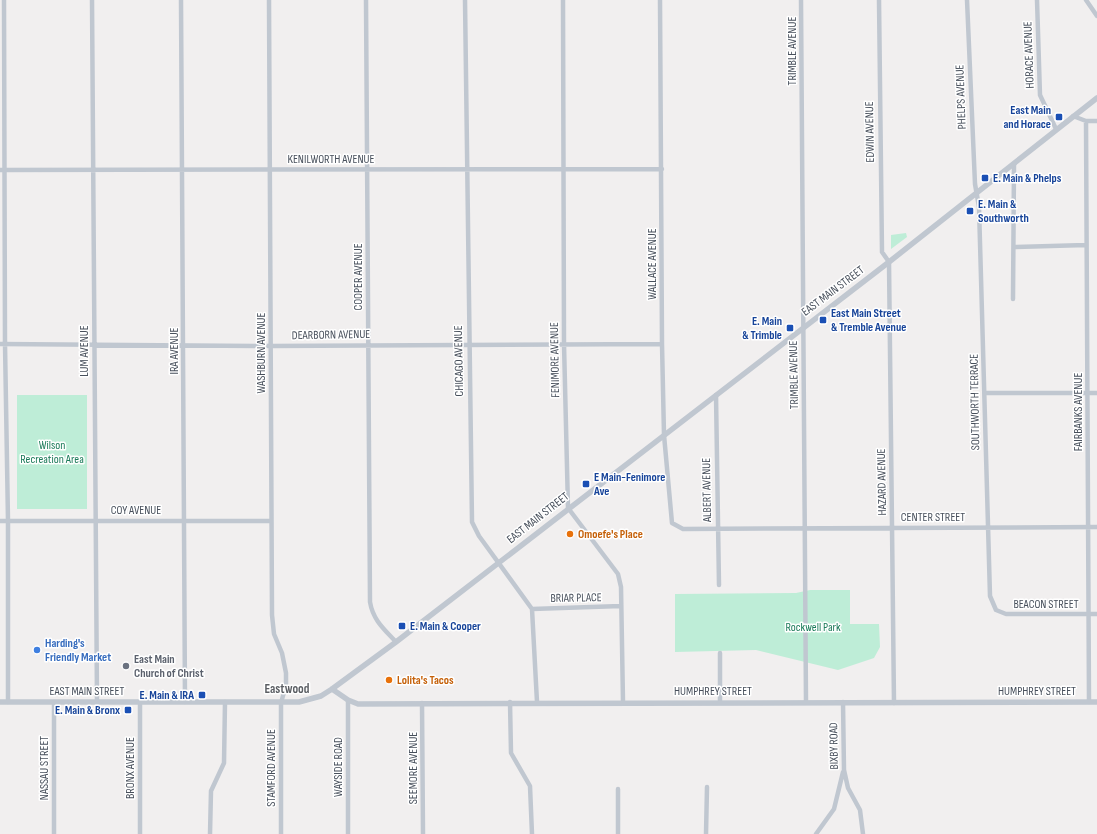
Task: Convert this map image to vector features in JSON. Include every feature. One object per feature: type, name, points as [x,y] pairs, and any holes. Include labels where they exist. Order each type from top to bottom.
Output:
[{"type":"street","points":[[4,0],[2,344],[8,521],[8,702]]},
{"type":"street","name":"LUM AVENUE","points":[[92,0],[97,702]]},
{"type":"street","name":"IRA AVENUE","points":[[181,0],[185,702]]},
{"type":"street","name":"WASHBURN AVENUE","points":[[269,0],[271,521],[273,628],[284,661],[286,673],[286,685],[281,703]]},
{"type":"street","name":"COOPER AVENUE","points":[[366,0],[370,602],[372,612],[377,622],[396,642]]},
{"type":"street","name":"CHICAGO AVENUE","points":[[465,0],[472,522],[475,530],[532,609]]},
{"type":"street","name":"FENIMORE AVENUE","points":[[562,0],[564,344],[568,508]]},
{"type":"street","name":"WALLACE AVENUE","points":[[660,0],[664,435],[672,521],[675,526]]},
{"type":"street","name":"TRIMBLE AVENUE","points":[[801,0],[806,528],[806,702]]},
{"type":"street","name":"EDWIN AVENUE","points":[[879,0],[882,252],[889,262]]},
{"type":"street","name":"PHELPS AVENUE","points":[[967,0],[976,192]]},
{"type":"street","name":"HORACE AVENUE","points":[[1038,0],[1040,95],[1056,129]]},
{"type":"street","points":[[1086,0],[1097,16]]},
{"type":"street","name":"EAST MAIN STREET","points":[[0,702],[281,703],[310,701],[332,689],[396,642],[889,262],[1097,98]]},
{"type":"street","points":[[1073,116],[1086,121],[1097,121]]},
{"type":"street","name":"FAIRBANKS AVENUE","points":[[1086,121],[1089,702]]},
{"type":"street","points":[[1013,299],[1014,164]]},
{"type":"street","name":"KENILWORTH AVENUE","points":[[3,170],[468,168],[662,169]]},
{"type":"street","name":"SOUTHWORTH TERRACE","points":[[976,192],[979,207],[990,596],[996,610]]},
{"type":"street","points":[[1014,247],[1086,245]]},
{"type":"street","name":"HAZARD AVENUE","points":[[889,262],[894,703]]},
{"type":"street","name":"DEARBORN AVENUE","points":[[2,344],[271,346],[368,344],[662,344]]},
{"type":"street","points":[[985,393],[1097,393]]},
{"type":"street","name":"ALBERT AVENUE","points":[[716,395],[719,585]]},
{"type":"street","points":[[568,508],[616,569],[621,587],[623,702]]},
{"type":"street","name":"COY AVENUE","points":[[0,521],[271,521]]},
{"type":"street","name":"CENTER STREET","points":[[675,526],[682,529],[1097,527]]},
{"type":"street","name":"BRIAR PLACE","points":[[532,609],[621,606]]},
{"type":"street","points":[[532,609],[537,702]]},
{"type":"street","name":"BEACON STREET","points":[[996,610],[1014,615],[1097,614]]},
{"type":"street","points":[[720,653],[720,702]]},
{"type":"street","name":"HUMPHREY STREET","points":[[332,689],[348,700],[358,704],[510,702],[1097,702]]},
{"type":"street","name":"WAYSIDE ROAD","points":[[348,700],[348,834]]},
{"type":"street","name":"NASSAU STREET","points":[[54,702],[54,834]]},
{"type":"street","name":"BRONX AVENUE","points":[[140,702],[140,834]]},
{"type":"street","points":[[210,834],[211,791],[224,763],[225,702]]},
{"type":"street","points":[[510,702],[511,752],[530,786],[532,834]]},
{"type":"street","name":"BIXBY ROAD","points":[[843,702],[844,770],[848,788],[860,810],[863,834]]},
{"type":"street","name":"STAMFORD AVENUE","points":[[281,703],[282,834]]},
{"type":"street","name":"SEEMORE AVENUE","points":[[422,703],[423,834]]},
{"type":"street","points":[[816,834],[834,809],[844,770]]},
{"type":"street","points":[[706,834],[707,787]]},
{"type":"street","points":[[618,789],[618,834]]},
{"type":"green space","points":[[906,233],[907,237],[891,249],[891,235]]},
{"type":"green space","name":"Wilson Recreation Area","points":[[17,395],[87,395],[87,509],[17,509]]},
{"type":"green space","name":"Rockwell Park","points":[[810,590],[850,590],[850,624],[879,624],[880,647],[874,658],[838,670],[756,650],[675,652],[675,594],[796,593]]},
{"type":"place","name":"East Main and Horace","points":[[1059,117]]},
{"type":"place","name":"E. Main & Phelps","points":[[985,178]]},
{"type":"place","name":"E. Main & Southworth","points":[[970,211]]},
{"type":"place","name":"East Main Street & Tremble Avenue","points":[[823,320]]},
{"type":"place","name":"E. Main & Trimble","points":[[790,328]]},
{"type":"place","name":"E Main-Fenimore Ave","points":[[586,484]]},
{"type":"place","name":"Omoefe's Place","points":[[570,534]]},
{"type":"place","name":"E. Main & Cooper","points":[[402,626]]},
{"type":"place","name":"Harding's Friendly Market","points":[[37,650]]},
{"type":"place","name":"East Main Church of Christ","points":[[126,666]]},
{"type":"place","name":"Lolita's Tacos","points":[[389,680]]},
{"type":"place","name":"E. Main & IRA","points":[[202,695]]},
{"type":"place","name":"E. Main & Bronx","points":[[128,710]]},
{"type":"district","name":"Eastwood","points":[[287,689]]}]
